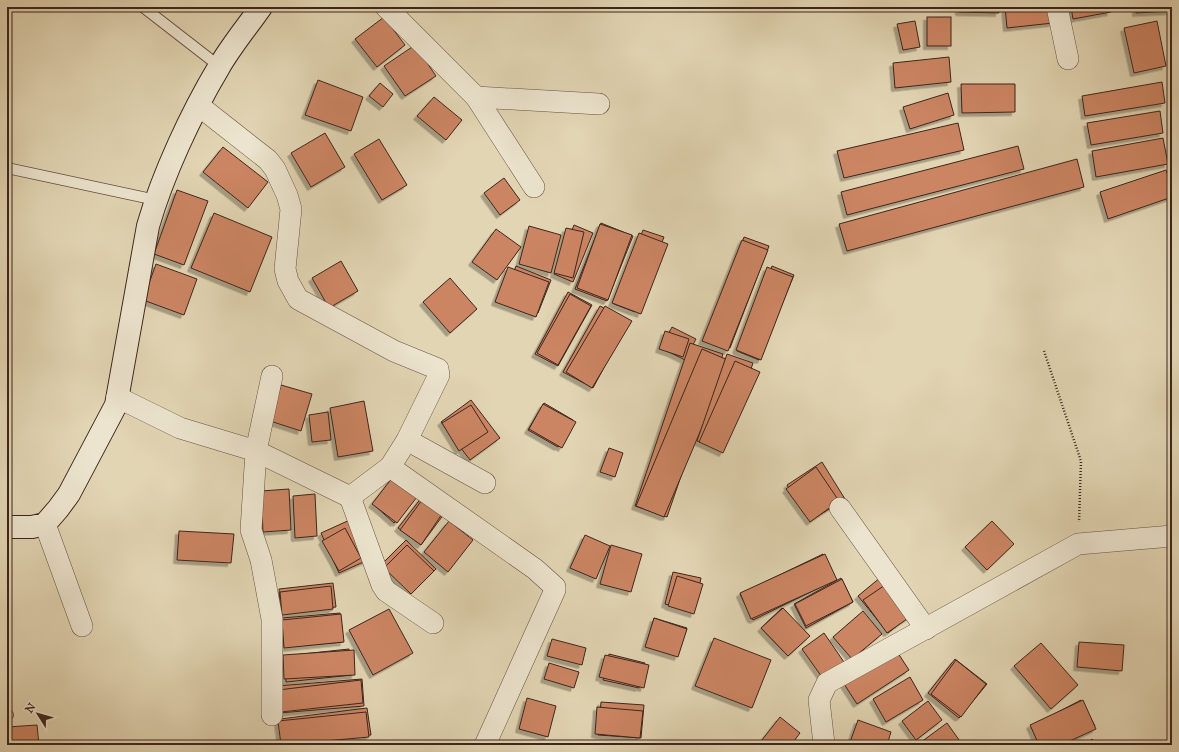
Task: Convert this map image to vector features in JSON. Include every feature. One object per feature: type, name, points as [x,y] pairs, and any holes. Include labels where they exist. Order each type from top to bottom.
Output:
[{"type":"street","points":[[7,527],[32,528],[45,524],[58,510],[69,494],[116,405],[148,226],[156,200],[198,105],[219,66],[261,7]]},
{"type":"street","points":[[386,7],[476,97],[534,188]]},
{"type":"street","points":[[1057,7],[1068,59]]},
{"type":"street","points":[[476,97],[599,104]]},
{"type":"street","points":[[198,105],[268,160],[275,169],[287,195],[291,209],[285,269],[288,281],[298,299],[394,351],[438,369],[439,375],[434,387],[407,440],[390,468],[350,497]]},
{"type":"street","points":[[272,376],[256,451],[251,530],[261,560],[272,619],[272,715]]},
{"type":"street","points":[[117,396],[180,428],[256,451],[350,497],[382,585],[386,591],[433,623]]},
{"type":"street","points":[[407,440],[485,483]]},
{"type":"street","points":[[390,468],[535,569],[555,587],[534,640],[485,745]]},
{"type":"street","points":[[840,508],[926,629]]},
{"type":"street","points":[[45,524],[82,626]]},
{"type":"street","points":[[824,744],[819,700],[827,683],[1078,544],[1172,536]]},
{"type":"lane","points":[[143,7],[219,66]]},
{"type":"lane","points":[[7,168],[156,200]]},
{"type":"path","points":[[1044,351],[1081,461],[1078,544]]},
{"type":"building","points":[[959,7],[999,7],[999,13],[959,12]]},
{"type":"building","points":[[1005,7],[1052,7],[1053,23],[1007,28]]},
{"type":"building","points":[[1071,7],[1110,7],[1111,12],[1073,19]]},
{"type":"building","points":[[1136,7],[1169,7],[1170,11],[1136,13]]},
{"type":"building","points":[[384,17],[405,45],[377,67],[355,39]]},
{"type":"building","points":[[927,17],[951,17],[951,46],[927,46]]},
{"type":"building","points":[[915,21],[920,47],[903,50],[897,24]]},
{"type":"building","points":[[1157,21],[1166,66],[1134,73],[1124,28]]},
{"type":"building","points":[[415,45],[436,76],[405,96],[384,66]]},
{"type":"building","points":[[949,57],[951,82],[895,88],[893,63]]},
{"type":"building","points":[[318,80],[363,97],[351,131],[305,115]]},
{"type":"building","points":[[1162,82],[1165,103],[1085,116],[1082,96]]},
{"type":"building","points":[[380,83],[393,94],[383,107],[369,96]]},
{"type":"building","points":[[961,84],[1015,84],[1015,112],[962,113]]},
{"type":"building","points":[[948,93],[954,115],[910,129],[903,107]]},
{"type":"building","points":[[434,97],[462,120],[446,140],[417,116]]},
{"type":"building","points":[[1160,111],[1163,133],[1091,145],[1087,123]]},
{"type":"building","points":[[958,123],[964,150],[844,178],[837,151]]},
{"type":"building","points":[[325,133],[345,167],[311,187],[291,153]]},
{"type":"building","points":[[1163,138],[1168,164],[1096,177],[1092,151]]},
{"type":"building","points":[[379,139],[407,185],[382,200],[354,154]]},
{"type":"building","points":[[1018,146],[1024,169],[847,215],[841,192]]},
{"type":"building","points":[[223,147],[268,182],[248,208],[203,172]]},
{"type":"building","points":[[1077,159],[1084,187],[847,251],[839,224]]},
{"type":"building","points":[[1166,170],[1172,188],[1172,197],[1108,219],[1100,192]]},
{"type":"building","points":[[504,178],[520,200],[500,215],[484,193]]},
{"type":"building","points":[[177,190],[208,201],[184,265],[154,254]]},
{"type":"building","points":[[214,213],[272,237],[250,292],[191,268]]},
{"type":"building","points":[[601,223],[633,236],[607,301],[575,289]]},
{"type":"building","points":[[600,224],[632,235],[608,300],[577,288]]},
{"type":"building","points":[[574,225],[593,233],[573,282],[554,274]]},
{"type":"building","points":[[529,226],[561,235],[551,273],[519,264]]},
{"type":"building","points":[[566,228],[584,232],[573,278],[554,273]]},
{"type":"building","points":[[496,229],[521,247],[497,280],[472,262]]},
{"type":"building","points":[[643,230],[664,237],[635,312],[614,304]]},
{"type":"building","points":[[639,233],[668,244],[641,314],[612,303]]},
{"type":"building","points":[[744,237],[769,246],[730,348],[706,339]]},
{"type":"building","points":[[742,240],[768,250],[728,351],[702,341]]},
{"type":"building","points":[[341,261],[358,291],[329,308],[312,278]]},
{"type":"building","points":[[156,264],[197,279],[184,315],[143,300]]},
{"type":"building","points":[[516,266],[551,280],[538,313],[503,299]]},
{"type":"building","points":[[772,266],[794,275],[759,360],[737,351]]},
{"type":"building","points":[[508,267],[549,282],[536,317],[495,302]]},
{"type":"building","points":[[767,267],[793,277],[761,360],[736,350]]},
{"type":"building","points":[[450,278],[477,309],[450,333],[423,302]]},
{"type":"building","points":[[568,292],[592,305],[558,366],[535,354]]},
{"type":"building","points":[[570,294],[591,306],[558,365],[537,353]]},
{"type":"building","points":[[600,306],[629,321],[593,388],[563,372]]},
{"type":"building","points":[[605,306],[632,321],[592,388],[566,372]]},
{"type":"building","points":[[672,327],[696,339],[685,360],[661,348]]},
{"type":"building","points":[[665,331],[689,339],[683,357],[659,349]]},
{"type":"building","points":[[690,343],[723,354],[667,517],[635,506]]},
{"type":"building","points":[[702,349],[730,361],[664,517],[636,506]]},
{"type":"building","points":[[727,354],[753,363],[724,450],[697,441]]},
{"type":"building","points":[[735,361],[760,372],[723,453],[699,442]]},
{"type":"building","points":[[281,385],[312,394],[301,431],[270,421]]},
{"type":"building","points":[[471,400],[500,438],[470,460],[441,422]]},
{"type":"building","points":[[364,401],[373,451],[338,457],[330,408]]},
{"type":"building","points":[[544,403],[573,420],[558,447],[528,430]]},
{"type":"building","points":[[543,404],[576,422],[562,448],[529,429]]},
{"type":"building","points":[[471,405],[488,432],[459,451],[442,423]]},
{"type":"building","points":[[328,412],[331,440],[312,442],[309,415]]},
{"type":"building","points":[[609,448],[623,453],[615,477],[600,472]]},
{"type":"building","points":[[822,462],[845,499],[810,521],[787,485]]},
{"type":"building","points":[[816,467],[839,501],[810,522],[786,489]]},
{"type":"building","points":[[397,476],[418,494],[394,523],[373,504]]},
{"type":"building","points":[[392,478],[417,497],[397,523],[372,504]]},
{"type":"building","points":[[289,489],[291,530],[263,532],[261,491]]},
{"type":"building","points":[[315,494],[317,536],[295,538],[293,496]]},
{"type":"building","points":[[422,497],[444,514],[421,545],[398,528]]},
{"type":"building","points":[[422,500],[442,514],[421,545],[400,530]]},
{"type":"building","points":[[352,519],[370,559],[339,573],[321,533]]},
{"type":"building","points":[[449,521],[473,540],[448,572],[424,552]]},
{"type":"building","points":[[992,521],[1014,544],[987,570],[965,547]]},
{"type":"building","points":[[345,528],[361,558],[339,571],[322,541]]},
{"type":"building","points":[[179,531],[234,534],[231,563],[177,560]]},
{"type":"building","points":[[585,535],[610,546],[596,579],[570,568]]},
{"type":"building","points":[[406,540],[436,569],[412,593],[382,564]]},
{"type":"building","points":[[407,545],[434,571],[411,594],[384,568]]},
{"type":"building","points":[[611,545],[642,554],[631,592],[600,584]]},
{"type":"building","points":[[823,554],[835,580],[753,620],[740,594]]},
{"type":"building","points":[[825,554],[837,580],[751,619],[740,593]]},
{"type":"building","points":[[673,572],[701,578],[694,611],[665,604]]},
{"type":"building","points":[[677,576],[703,584],[694,614],[668,606]]},
{"type":"building","points":[[881,577],[911,614],[888,633],[858,596]]},
{"type":"building","points":[[841,578],[853,602],[806,628],[794,604]]},
{"type":"building","points":[[842,579],[853,602],[806,626],[795,604]]},
{"type":"building","points":[[891,581],[914,614],[887,633],[863,600]]},
{"type":"building","points":[[333,583],[336,607],[281,613],[279,589]]},
{"type":"building","points":[[331,586],[333,609],[282,615],[280,592]]},
{"type":"building","points":[[782,608],[809,636],[788,656],[761,628]]},
{"type":"building","points":[[783,608],[810,636],[788,656],[761,628]]},
{"type":"building","points":[[389,609],[413,653],[373,675],[349,630]]},
{"type":"building","points":[[863,611],[882,634],[852,659],[833,637]]},
{"type":"building","points":[[340,613],[343,642],[284,647],[282,618]]},
{"type":"building","points":[[341,614],[344,642],[284,648],[282,620]]},
{"type":"building","points":[[654,618],[687,628],[678,655],[646,645]]},
{"type":"building","points":[[654,618],[687,629],[678,657],[645,647]]},
{"type":"building","points":[[824,633],[846,665],[824,680],[802,649]]},
{"type":"building","points":[[714,638],[771,660],[752,708],[695,686]]},
{"type":"building","points":[[552,639],[586,648],[582,665],[547,656]]},
{"type":"building","points":[[1079,642],[1124,645],[1122,671],[1077,667]]},
{"type":"building","points":[[1041,643],[1078,685],[1051,709],[1014,666]]},
{"type":"building","points":[[349,649],[352,675],[286,682],[284,656]]},
{"type":"building","points":[[354,650],[355,675],[284,679],[283,655]]},
{"type":"building","points":[[896,650],[909,670],[857,704],[844,684]]},
{"type":"building","points":[[609,654],[645,663],[639,688],[603,680]]},
{"type":"building","points":[[605,655],[649,665],[644,688],[599,677]]},
{"type":"building","points":[[955,659],[987,684],[959,718],[928,693]]},
{"type":"building","points":[[956,660],[986,684],[961,717],[931,694]]},
{"type":"building","points":[[549,663],[579,672],[574,688],[544,679]]},
{"type":"building","points":[[910,677],[923,700],[886,722],[873,699]]},
{"type":"building","points":[[362,679],[364,706],[279,713],[277,686]]},
{"type":"building","points":[[361,680],[363,703],[281,712],[278,690]]},
{"type":"building","points":[[527,698],[556,706],[548,737],[519,729]]},
{"type":"building","points":[[1081,700],[1095,726],[1058,745],[1040,745],[1031,726]]},
{"type":"building","points":[[1083,700],[1096,729],[1061,745],[1039,745],[1030,725]]},
{"type":"building","points":[[928,701],[942,720],[916,740],[902,721]]},
{"type":"building","points":[[601,702],[644,705],[641,738],[598,735]]},
{"type":"building","points":[[597,707],[643,711],[640,738],[595,734]]},
{"type":"building","points":[[367,708],[371,735],[283,745],[280,719]]},
{"type":"building","points":[[366,712],[369,737],[281,745],[278,721]]},
{"type":"building","points":[[780,717],[800,733],[791,745],[758,745]]},
{"type":"building","points":[[858,720],[891,732],[887,745],[849,745]]},
{"type":"building","points":[[947,723],[962,744],[917,745]]},
{"type":"building","points":[[37,725],[39,745],[7,745],[7,727]]},
{"type":"building","points":[[1092,739],[1097,745],[1085,745]]}]
